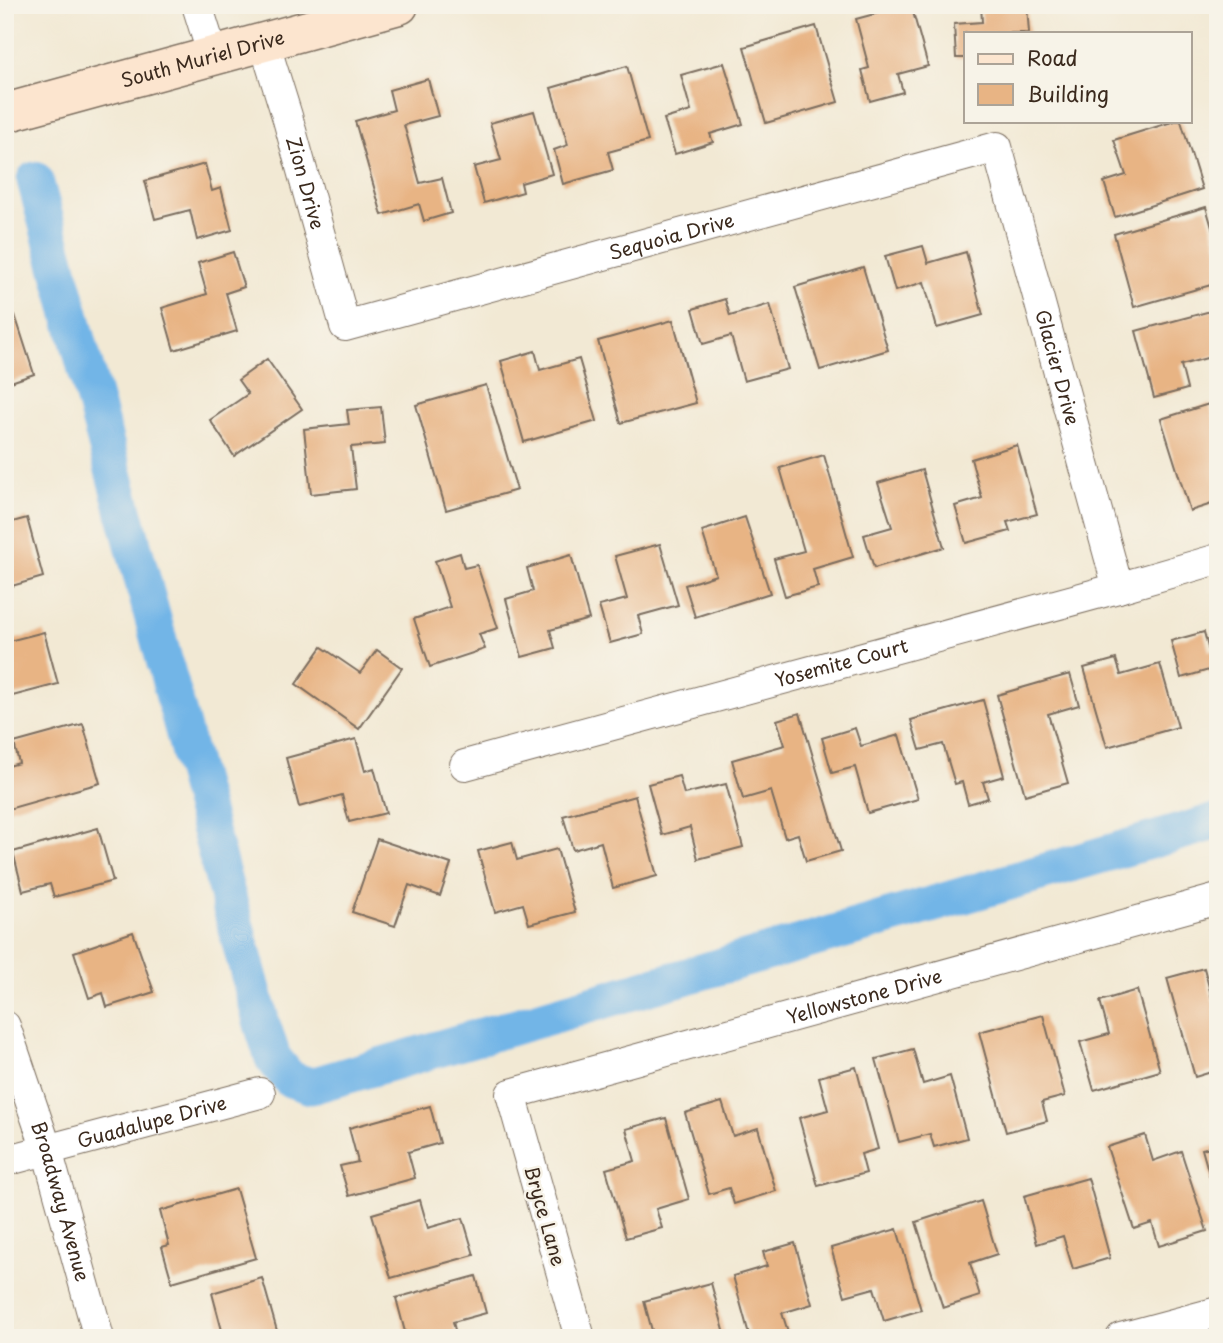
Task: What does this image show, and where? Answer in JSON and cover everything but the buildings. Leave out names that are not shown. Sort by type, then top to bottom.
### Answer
[{"type":"street","points":[[197,5],[213,56]]},
{"type":"street","name":"South Muriel Drive","points":[[5,113],[398,5]]},
{"type":"street","name":"Zion Drive","points":[[264,42],[345,326]]},
{"type":"street","name":"Sequoia Drive","points":[[345,326],[997,146]]},
{"type":"street","name":"Glacier Drive","points":[[997,146],[1118,588]]},
{"type":"street","name":"Yosemite Court","points":[[465,765],[1218,559]]},
{"type":"street","name":"Yellowstone Drive","points":[[511,1094],[1218,899]]},
{"type":"street","name":"Broadway Avenue","points":[[5,1026],[47,1150],[99,1338]]},
{"type":"street","name":"Guadalupe Drive","points":[[5,1161],[260,1093]]},
{"type":"street","name":"Bryce Lane","points":[[511,1094],[580,1338]]},
{"type":"street","points":[[1121,1338],[1218,1312]]},
{"type":"waterway","points":[[35,180],[262,1024],[273,1058],[290,1079],[311,1086],[1218,821]]}]
